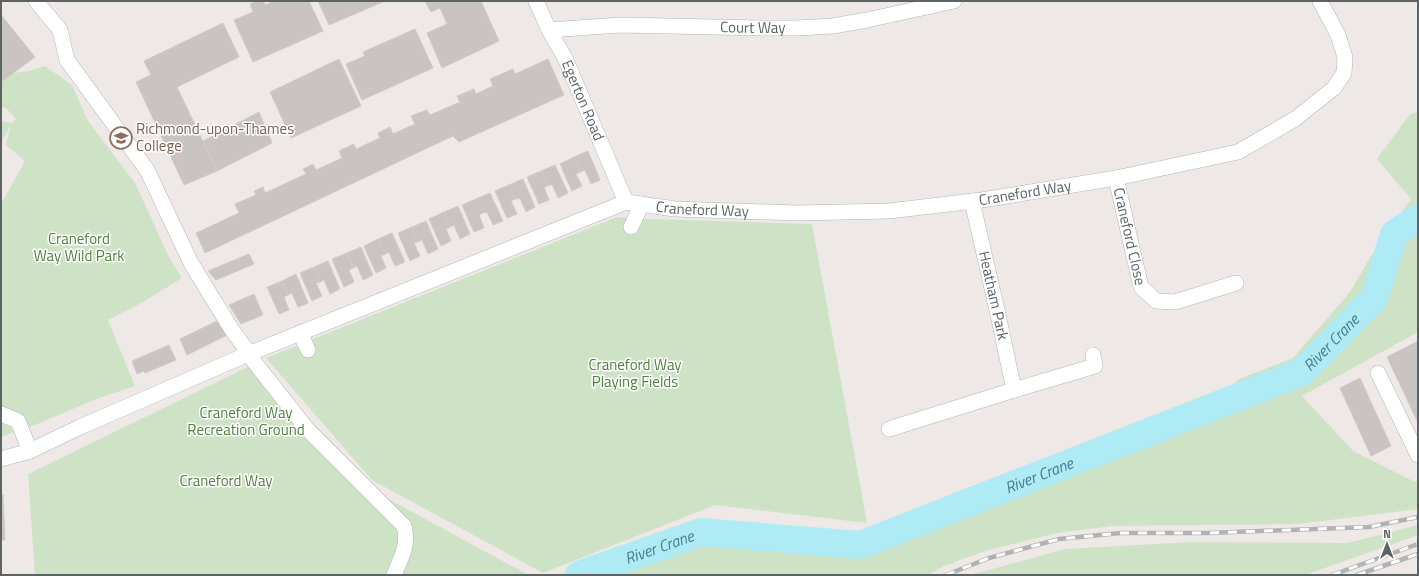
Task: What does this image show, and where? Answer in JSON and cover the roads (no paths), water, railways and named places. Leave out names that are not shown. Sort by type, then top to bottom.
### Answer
[{"type":"street","points":[[36,1],[60,30],[67,60],[147,170],[191,263],[232,330],[307,430],[404,526],[407,536],[405,549],[394,575]]},
{"type":"street","name":"Egerton Road","points":[[536,1],[549,30],[565,58],[626,202]]},
{"type":"street","name":"Court Way","points":[[549,30],[620,25],[753,28],[833,26],[954,1]]},
{"type":"street","name":"Craneford Way","points":[[1,459],[30,451],[80,427],[249,354],[626,202],[675,209],[798,212],[889,211],[972,201],[1116,178],[1238,152],[1295,119],[1334,88],[1344,73],[1345,57],[1338,35],[1320,1]]},
{"type":"street","name":"Craneford Close","points":[[1116,178],[1141,287],[1156,301],[1175,302],[1236,283]]},
{"type":"street","name":"Heatham Park","points":[[972,201],[1014,390]]},
{"type":"street","points":[[631,227],[642,204]]},
{"type":"street","points":[[300,333],[308,350]]},
{"type":"street","points":[[889,429],[1095,366],[1093,355]]},
{"type":"street","points":[[1378,373],[1418,455]]},
{"type":"street","points":[[1,414],[18,421],[30,451]]},
{"type":"waterway","name":"River Crane","points":[[579,575],[701,532],[860,545],[1302,372],[1374,298],[1394,234],[1418,218]]},
{"type":"railway","points":[[946,575],[989,558],[1059,539],[1120,533],[1208,533],[1369,527],[1418,517]]},
{"type":"railway","points":[[1332,575],[1418,544]]},
{"type":"railway","points":[[1357,575],[1418,554]]},
{"type":"place","name":"Richmond-upon-Thames College","points":[[121,138]]},
{"type":"park label","name":"Craneford Way Wild Park","points":[[79,248]]},
{"type":"park label","name":"Craneford Way Playing Fields","points":[[635,374]]},
{"type":"park label","name":"Craneford Way Recreation Ground","points":[[246,422]]}]
